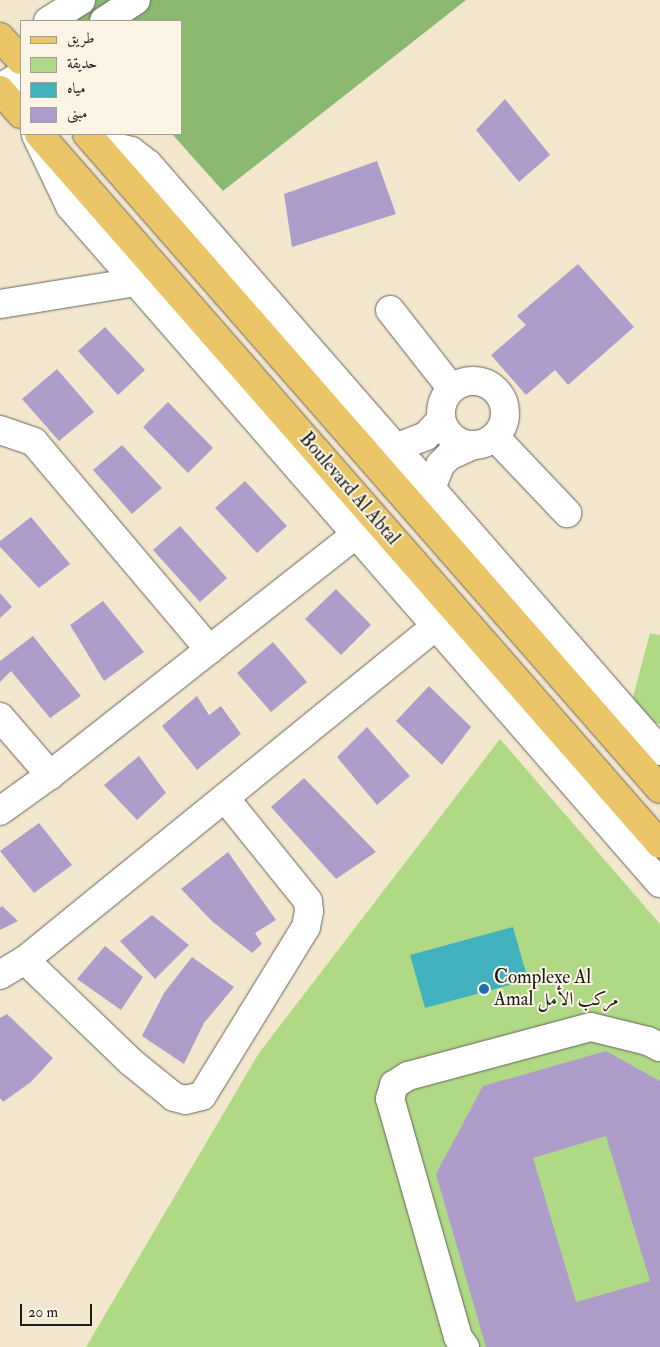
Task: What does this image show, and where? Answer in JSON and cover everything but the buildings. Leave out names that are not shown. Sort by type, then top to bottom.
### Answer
[{"type":"main road","points":[[0,89],[20,113]]},
{"type":"main road","name":"Boulevard Al Abtal","points":[[38,135],[660,844]]},
{"type":"main road","name":"Boulevard Al Abtal","points":[[91,138],[660,789]]},
{"type":"street","points":[[50,20],[81,0]]},
{"type":"street","points":[[106,20],[136,0]]},
{"type":"street","points":[[0,89],[20,76]]},
{"type":"street","points":[[37,135],[70,206],[660,883]]},
{"type":"street","points":[[91,138],[132,151],[148,164],[660,751]]},
{"type":"street","points":[[0,304],[136,282]]},
{"type":"street","points":[[390,310],[452,389]]},
{"type":"street","points":[[431,489],[434,476],[449,456],[484,441],[505,418],[501,396],[493,388],[472,380],[452,389],[442,403],[441,420],[453,438],[484,441],[567,513]]},
{"type":"street","points":[[394,448],[426,436],[441,420]]},
{"type":"street","points":[[0,430],[34,442],[210,650]]},
{"type":"street","points":[[0,811],[50,775],[356,534]]},
{"type":"street","points":[[0,975],[24,960],[436,626]]},
{"type":"street","points":[[0,717],[50,775]]},
{"type":"street","points":[[24,960],[131,1062],[174,1097],[185,1100],[202,1096],[306,927],[309,911],[308,901],[226,798]]},
{"type":"street","points":[[465,1347],[458,1337],[390,1099],[394,1085],[408,1076],[591,1027],[648,1041],[660,1047]]},
{"type":"green space","points":[[55,0],[466,0],[223,191],[173,135],[182,135],[182,20],[73,20]]},
{"type":"green space","points":[[650,633],[660,635],[660,724],[628,716]]},
{"type":"green space","name":"Complexe Al Amal مركب الأمل","points":[[500,739],[660,924],[660,1347],[86,1347],[259,1053]]},
{"type":"water","points":[[513,927],[528,980],[425,1008],[410,955]]},
{"type":"place","name":"Complexe Al Amal مركب الأمل","points":[[484,989]]}]
